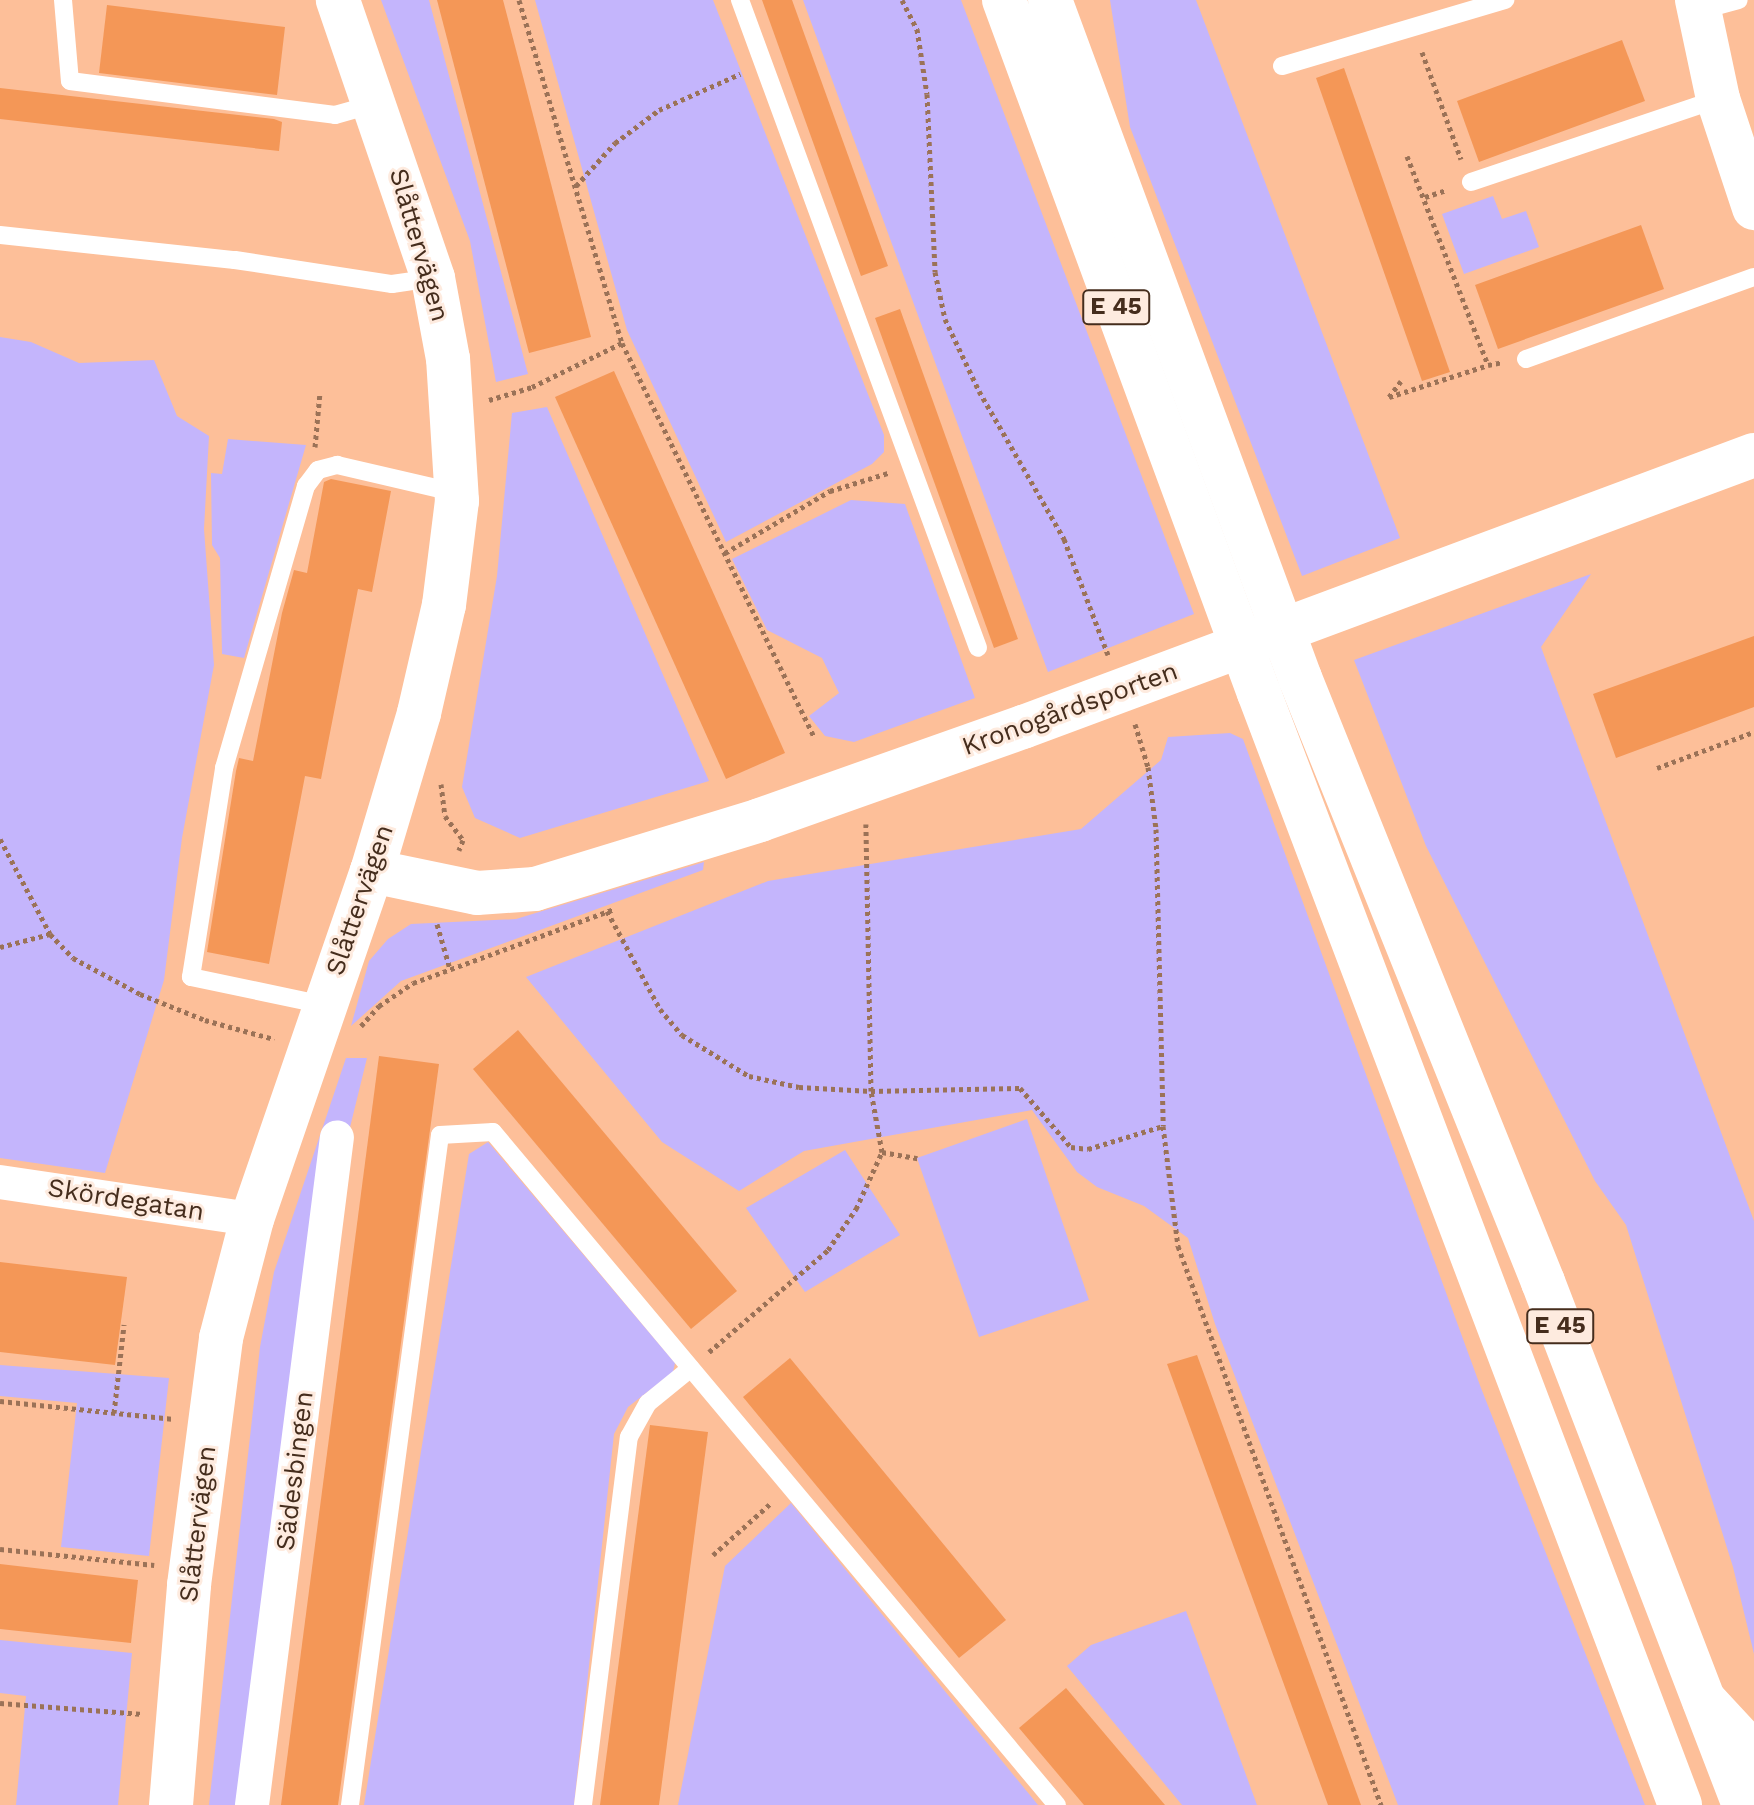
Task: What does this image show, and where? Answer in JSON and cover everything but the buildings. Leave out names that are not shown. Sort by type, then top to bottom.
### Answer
[{"type":"main road","name":"Slåttervägen","points":[[171,1805],[189,1585],[221,1338],[252,1219],[372,871],[419,713],[444,605],[457,493],[453,408],[433,278],[338,0]]},
{"type":"main road","name":"E 45","points":[[1004,0],[1229,613],[1680,1805]]},
{"type":"main road","name":"E 45","points":[[1050,0],[1300,678],[1543,1282],[1744,1805]]},
{"type":"main road","points":[[1712,4],[1718,99],[1746,158],[1754,208]]},
{"type":"main road","name":"Kronogårdsporten","points":[[372,871],[477,893],[535,889],[760,820],[964,748],[1754,455]]},
{"type":"main road","points":[[1704,1700],[1754,1754]]},
{"type":"street","name":"Sädesbingen","points":[[252,1805],[337,1137]]},
{"type":"street","name":"Skördegatan","points":[[0,1182],[252,1219]]},
{"type":"lane","points":[[63,0],[70,81],[335,115],[375,104]]},
{"type":"lane","points":[[740,0],[978,648]]},
{"type":"lane","points":[[1282,66],[1412,24],[1505,0]]},
{"type":"lane","points":[[1471,182],[1718,99]]},
{"type":"lane","points":[[0,235],[235,260],[392,284],[433,278]]},
{"type":"lane","points":[[1526,359],[1754,277]]},
{"type":"lane","points":[[324,1005],[191,977],[224,768],[306,486],[318,470],[337,465],[457,493]]},
{"type":"lane","points":[[350,1805],[440,1135],[493,1132],[1057,1805]]},
{"type":"lane","points":[[583,1805],[629,1437],[648,1403],[691,1368]]},
{"type":"path","points":[[519,0],[622,343],[814,736]]},
{"type":"path","points":[[902,0],[917,29],[927,94],[935,272],[945,319],[979,391],[1064,539],[1103,640]]},
{"type":"path","points":[[1412,24],[1471,182],[1425,197]]},
{"type":"path","points":[[575,186],[615,143],[659,110],[763,63]]},
{"type":"path","points":[[1407,156],[1488,365]]},
{"type":"path","points":[[453,408],[519,392],[622,343]]},
{"type":"path","points":[[1401,381],[1389,397],[1488,365],[1526,359]]},
{"type":"path","points":[[318,470],[320,392]]},
{"type":"path","points":[[725,553],[830,491],[911,466]]},
{"type":"path","points":[[1657,768],[1754,732]]},
{"type":"path","points":[[1148,767],[1158,861],[1163,1126],[1178,1246],[1381,1805]]},
{"type":"path","points":[[691,1368],[828,1250],[856,1209],[882,1152],[871,1091],[866,815]]},
{"type":"path","points":[[607,911],[660,1009],[682,1035],[721,1062],[749,1076],[799,1087],[871,1091],[1020,1088],[1071,1147],[1088,1149],[1163,1126]]},
{"type":"path","points":[[0,947],[50,934]]},
{"type":"path","points":[[882,1152],[917,1158]]},
{"type":"path","points":[[114,1413],[124,1325]]},
{"type":"path","points":[[0,1401],[183,1420]]},
{"type":"path","points":[[713,1555],[790,1485]]},
{"type":"path","points":[[0,1549],[167,1566]]},
{"type":"path","points":[[0,1703],[152,1714]]},
{"type":"shaded area","points":[[381,0],[429,0],[528,374],[496,382],[470,241]]},
{"type":"shaded area","points":[[535,0],[713,0],[884,435],[884,452],[872,464],[726,542],[627,330]]},
{"type":"shaded area","points":[[803,0],[961,0],[1194,614],[1048,672]]},
{"type":"shaded area","points":[[1110,0],[1196,0],[1400,538],[1302,576],[1130,127]]},
{"type":"shaded area","points":[[1493,196],[1502,219],[1526,211],[1539,247],[1464,274],[1442,214]]},
{"type":"shaded area","points":[[0,337],[31,342],[79,363],[154,360],[177,416],[209,436],[204,529],[214,665],[182,838],[164,980],[105,1173],[0,1158]]},
{"type":"shaded area","points":[[547,407],[709,781],[520,838],[475,818],[462,787],[497,576],[512,413]]},
{"type":"shaded area","points":[[228,439],[306,445],[244,658],[222,654],[220,558],[212,545],[211,473],[222,474]]},
{"type":"shaded area","points":[[851,500],[905,504],[975,698],[854,742],[825,736],[809,716],[839,693],[822,658],[767,630],[732,559]]},
{"type":"shaded area","points":[[1591,574],[1541,647],[1754,1221],[1754,1654],[1733,1567],[1626,1225],[1595,1181],[1426,846],[1354,660]]},
{"type":"shaded area","points":[[1230,733],[1243,739],[1481,1388],[1645,1805],[1398,1805],[1215,1324],[1188,1238],[1144,1206],[1097,1187],[1077,1172],[1032,1110],[804,1151],[739,1191],[662,1142],[526,977],[768,881],[1081,829],[1161,760],[1168,737]]},
{"type":"shaded area","points":[[704,862],[703,870],[401,981],[351,1026],[369,961],[388,939],[411,924],[516,919]]},
{"type":"shaded area","points":[[346,1058],[367,1058],[305,1311],[240,1805],[209,1805],[260,1347],[274,1272]]},
{"type":"shaded area","points":[[1027,1119],[1089,1300],[979,1337],[917,1158]]},
{"type":"shaded area","points":[[488,1142],[675,1363],[673,1372],[628,1407],[614,1434],[574,1805],[364,1805],[469,1154]]},
{"type":"shaded area","points":[[845,1150],[900,1235],[805,1292],[746,1208]]},
{"type":"shaded area","points":[[0,1365],[169,1378],[149,1556],[61,1547],[77,1403],[0,1396]]},
{"type":"shaded area","points":[[791,1503],[1038,1805],[678,1805],[725,1566]]},
{"type":"shaded area","points":[[1186,1611],[1257,1805],[1182,1805],[1067,1666],[1091,1645]]},
{"type":"shaded area","points":[[0,1640],[132,1653],[118,1805],[16,1805],[26,1696],[0,1693]]}]
